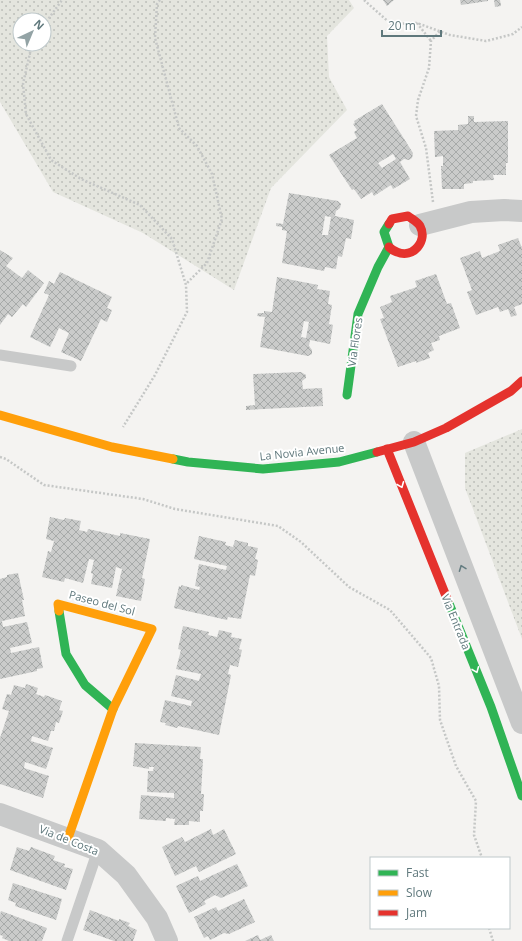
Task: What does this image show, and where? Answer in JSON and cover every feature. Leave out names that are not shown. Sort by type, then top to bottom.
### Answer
[{"type":"street","points":[[428,224],[419,247],[409,253],[398,253],[388,247],[384,232],[392,219],[408,216],[428,224],[471,212],[504,210],[522,211]]},
{"type":"street","name":"Via Flores","points":[[347,395],[358,314],[388,247]]},
{"type":"street","name":"La Novia Avenue","points":[[0,415],[112,447],[188,462],[263,469],[339,462],[414,442],[452,424],[511,391],[522,381]]},
{"type":"street","points":[[414,442],[522,723]]},
{"type":"street","name":"Via Entrada","points":[[386,449],[491,707],[521,790]]},
{"type":"street","name":"Paseo del Sol","points":[[68,838],[113,709],[152,629],[58,604],[66,654],[85,685],[113,709]]},
{"type":"street","name":"Via de Costa","points":[[0,814],[98,850],[126,875],[157,918],[167,941]]},
{"type":"lane","points":[[0,355],[71,366]]},
{"type":"lane","points":[[67,941],[98,850]]},
{"type":"path","points":[[52,14],[62,0]]},
{"type":"path","points":[[160,0],[158,4],[155,38],[179,128],[197,146],[212,174],[222,219],[207,263],[186,284]]},
{"type":"path","points":[[364,0],[391,24],[417,22],[450,35],[486,41],[514,34],[522,27]]},
{"type":"path","points":[[417,22],[431,41],[429,68],[418,100],[416,116],[426,148],[428,224]]},
{"type":"path","points":[[431,41],[440,32]]},
{"type":"path","points":[[30,52],[23,84],[26,114],[51,160],[80,179],[140,205],[172,239],[186,284],[186,312],[155,375],[112,447]]},
{"type":"path","points":[[0,457],[6,459],[44,485],[143,499],[175,509],[278,526],[301,542],[349,587],[390,610],[431,658],[439,686],[440,720],[456,766],[476,801],[474,835],[482,857]]},
{"type":"path","points":[[489,929],[493,941]]},
{"type":"shaded area","points":[[0,0],[349,0],[354,8],[327,36],[329,77],[347,110],[271,188],[234,290],[143,233],[53,192],[0,102]]},
{"type":"shaded area","points":[[522,429],[522,639],[465,488],[465,453]]},
{"type":"building","points":[[383,0],[394,0],[387,6]]},
{"type":"building","points":[[460,0],[488,0],[488,1],[461,5]]},
{"type":"building","points":[[494,0],[500,0],[501,6],[495,7]]},
{"type":"building","points":[[382,104],[413,153],[412,158],[409,160],[404,159],[400,162],[410,179],[393,189],[391,185],[374,196],[372,192],[361,199],[354,189],[352,190],[329,155],[357,138],[354,132],[357,130],[353,124],[355,123],[354,121]],"holes":[[[393,154],[396,159],[382,168],[378,163]]]},
{"type":"building","points":[[468,116],[474,116],[474,122],[508,121],[508,163],[506,163],[506,175],[493,175],[494,180],[473,181],[473,183],[464,184],[464,189],[442,189],[441,166],[443,166],[443,156],[435,157],[434,131],[458,130],[458,125],[468,124]]},
{"type":"building","points":[[289,193],[338,201],[341,204],[340,208],[336,211],[335,216],[354,220],[351,239],[346,238],[342,257],[338,256],[336,269],[325,267],[324,271],[282,263],[287,231],[282,230],[282,227],[276,226],[276,223],[283,224]],"holes":[[[325,216],[331,217],[328,235],[322,235]]]},
{"type":"building","points":[[518,238],[522,248],[522,304],[514,307],[517,315],[511,317],[508,309],[500,312],[498,307],[476,315],[467,292],[472,290],[460,258],[480,251],[482,258],[500,251],[498,245]]},
{"type":"building","points":[[0,250],[13,258],[6,266],[22,278],[28,270],[44,283],[26,307],[23,304],[12,317],[8,314],[0,325]]},
{"type":"building","points":[[60,272],[112,297],[107,308],[112,310],[107,322],[101,319],[81,361],[61,352],[69,333],[59,328],[50,347],[30,337],[49,295],[44,293],[49,281],[54,284]]},
{"type":"building","points":[[436,274],[447,304],[451,303],[460,328],[439,336],[440,340],[431,343],[434,350],[428,353],[430,358],[398,367],[380,319],[384,318],[380,307],[392,302],[390,296],[417,287],[415,281]]},
{"type":"building","points":[[277,277],[318,285],[317,289],[330,291],[328,304],[332,305],[329,324],[333,325],[330,344],[310,340],[309,346],[312,350],[312,354],[308,356],[260,347],[265,317],[257,316],[258,313],[264,313],[264,311],[272,312]],"holes":[[[304,321],[309,322],[306,338],[301,337]]]},
{"type":"building","points":[[301,372],[306,375],[306,378],[302,381],[303,389],[322,388],[323,406],[246,410],[246,406],[255,405],[253,374]]},
{"type":"building","points":[[50,517],[81,521],[79,530],[87,532],[88,529],[120,536],[120,533],[150,539],[142,578],[145,579],[141,601],[116,596],[122,569],[116,567],[112,588],[91,584],[93,574],[91,573],[94,560],[89,559],[83,583],[65,578],[64,582],[42,577],[48,551],[51,552],[54,541],[46,539]]},
{"type":"building","points":[[199,536],[226,542],[225,545],[233,547],[235,540],[248,543],[248,546],[258,548],[255,559],[258,560],[255,576],[250,575],[241,619],[228,617],[227,620],[174,608],[179,586],[181,587],[181,585],[199,590],[200,587],[195,586],[199,564],[226,570],[227,566],[194,559]]},
{"type":"building","points":[[18,573],[24,600],[22,600],[25,616],[2,621],[3,627],[27,622],[32,643],[10,648],[11,653],[39,647],[43,668],[37,669],[37,671],[0,679],[0,579],[7,577],[7,575]]},
{"type":"building","points":[[183,626],[209,632],[208,635],[217,637],[219,630],[232,633],[231,637],[242,639],[239,649],[242,650],[238,667],[230,665],[228,674],[231,675],[219,735],[178,726],[177,728],[160,722],[165,700],[191,706],[192,701],[171,696],[176,675],[199,681],[201,674],[176,669],[181,650],[178,649]]},
{"type":"building","points":[[26,684],[38,688],[36,694],[44,697],[45,695],[62,701],[59,710],[63,711],[59,723],[56,722],[54,731],[51,731],[48,741],[32,736],[31,741],[53,748],[46,769],[25,762],[24,768],[49,776],[43,798],[0,784],[0,738],[9,711],[2,709],[7,694],[11,695],[14,685],[25,688]]},
{"type":"building","points":[[135,743],[201,747],[200,759],[203,759],[201,794],[204,794],[203,811],[200,811],[200,822],[189,821],[189,825],[174,825],[175,819],[166,818],[166,821],[139,819],[141,795],[174,798],[174,793],[147,792],[148,771],[153,771],[154,767],[149,767],[149,769],[133,766]]},
{"type":"building","points":[[211,829],[213,835],[224,829],[236,854],[199,872],[196,866],[175,876],[162,847],[182,837],[185,842]]},
{"type":"building","points":[[17,847],[29,851],[31,847],[55,856],[53,860],[65,864],[64,867],[73,869],[66,890],[10,870]]},
{"type":"building","points":[[237,864],[248,886],[221,898],[215,895],[204,901],[206,904],[189,913],[176,886],[198,876],[200,881]]},
{"type":"building","points":[[13,883],[62,899],[56,920],[15,906],[16,903],[8,900]]},
{"type":"building","points":[[244,899],[255,922],[229,934],[224,933],[210,940],[208,936],[204,938],[194,917],[216,907],[218,911]]},
{"type":"building","points":[[90,910],[119,921],[119,919],[130,923],[128,926],[137,930],[133,941],[114,941],[83,930]]},
{"type":"building","points":[[1,911],[47,928],[42,941],[9,941],[2,938],[3,936],[0,935]]},
{"type":"building","points":[[258,935],[260,940],[271,935],[274,941],[245,941]]},
{"type":"traffic: fast","points":[[347,395],[358,314],[378,267],[389,247],[384,232],[389,224]]},
{"type":"traffic: fast","points":[[173,459],[188,462],[263,469],[339,462],[377,452]]},
{"type":"traffic: fast","points":[[448,601],[491,707],[522,796]]},
{"type":"traffic: fast","points":[[59,611],[66,654],[85,685],[113,709]]},
{"type":"traffic: slow","points":[[0,415],[112,447],[173,459]]},
{"type":"traffic: slow","points":[[59,611],[58,604],[152,629],[113,709],[68,838]]},
{"type":"traffic: jam","points":[[389,224],[392,219],[408,216],[420,226],[422,237],[418,247],[408,253],[403,254],[389,247]]},
{"type":"traffic: jam","points":[[377,452],[414,442],[446,428],[511,391],[522,381]]},
{"type":"traffic: jam","points":[[387,449],[448,601]]}]
